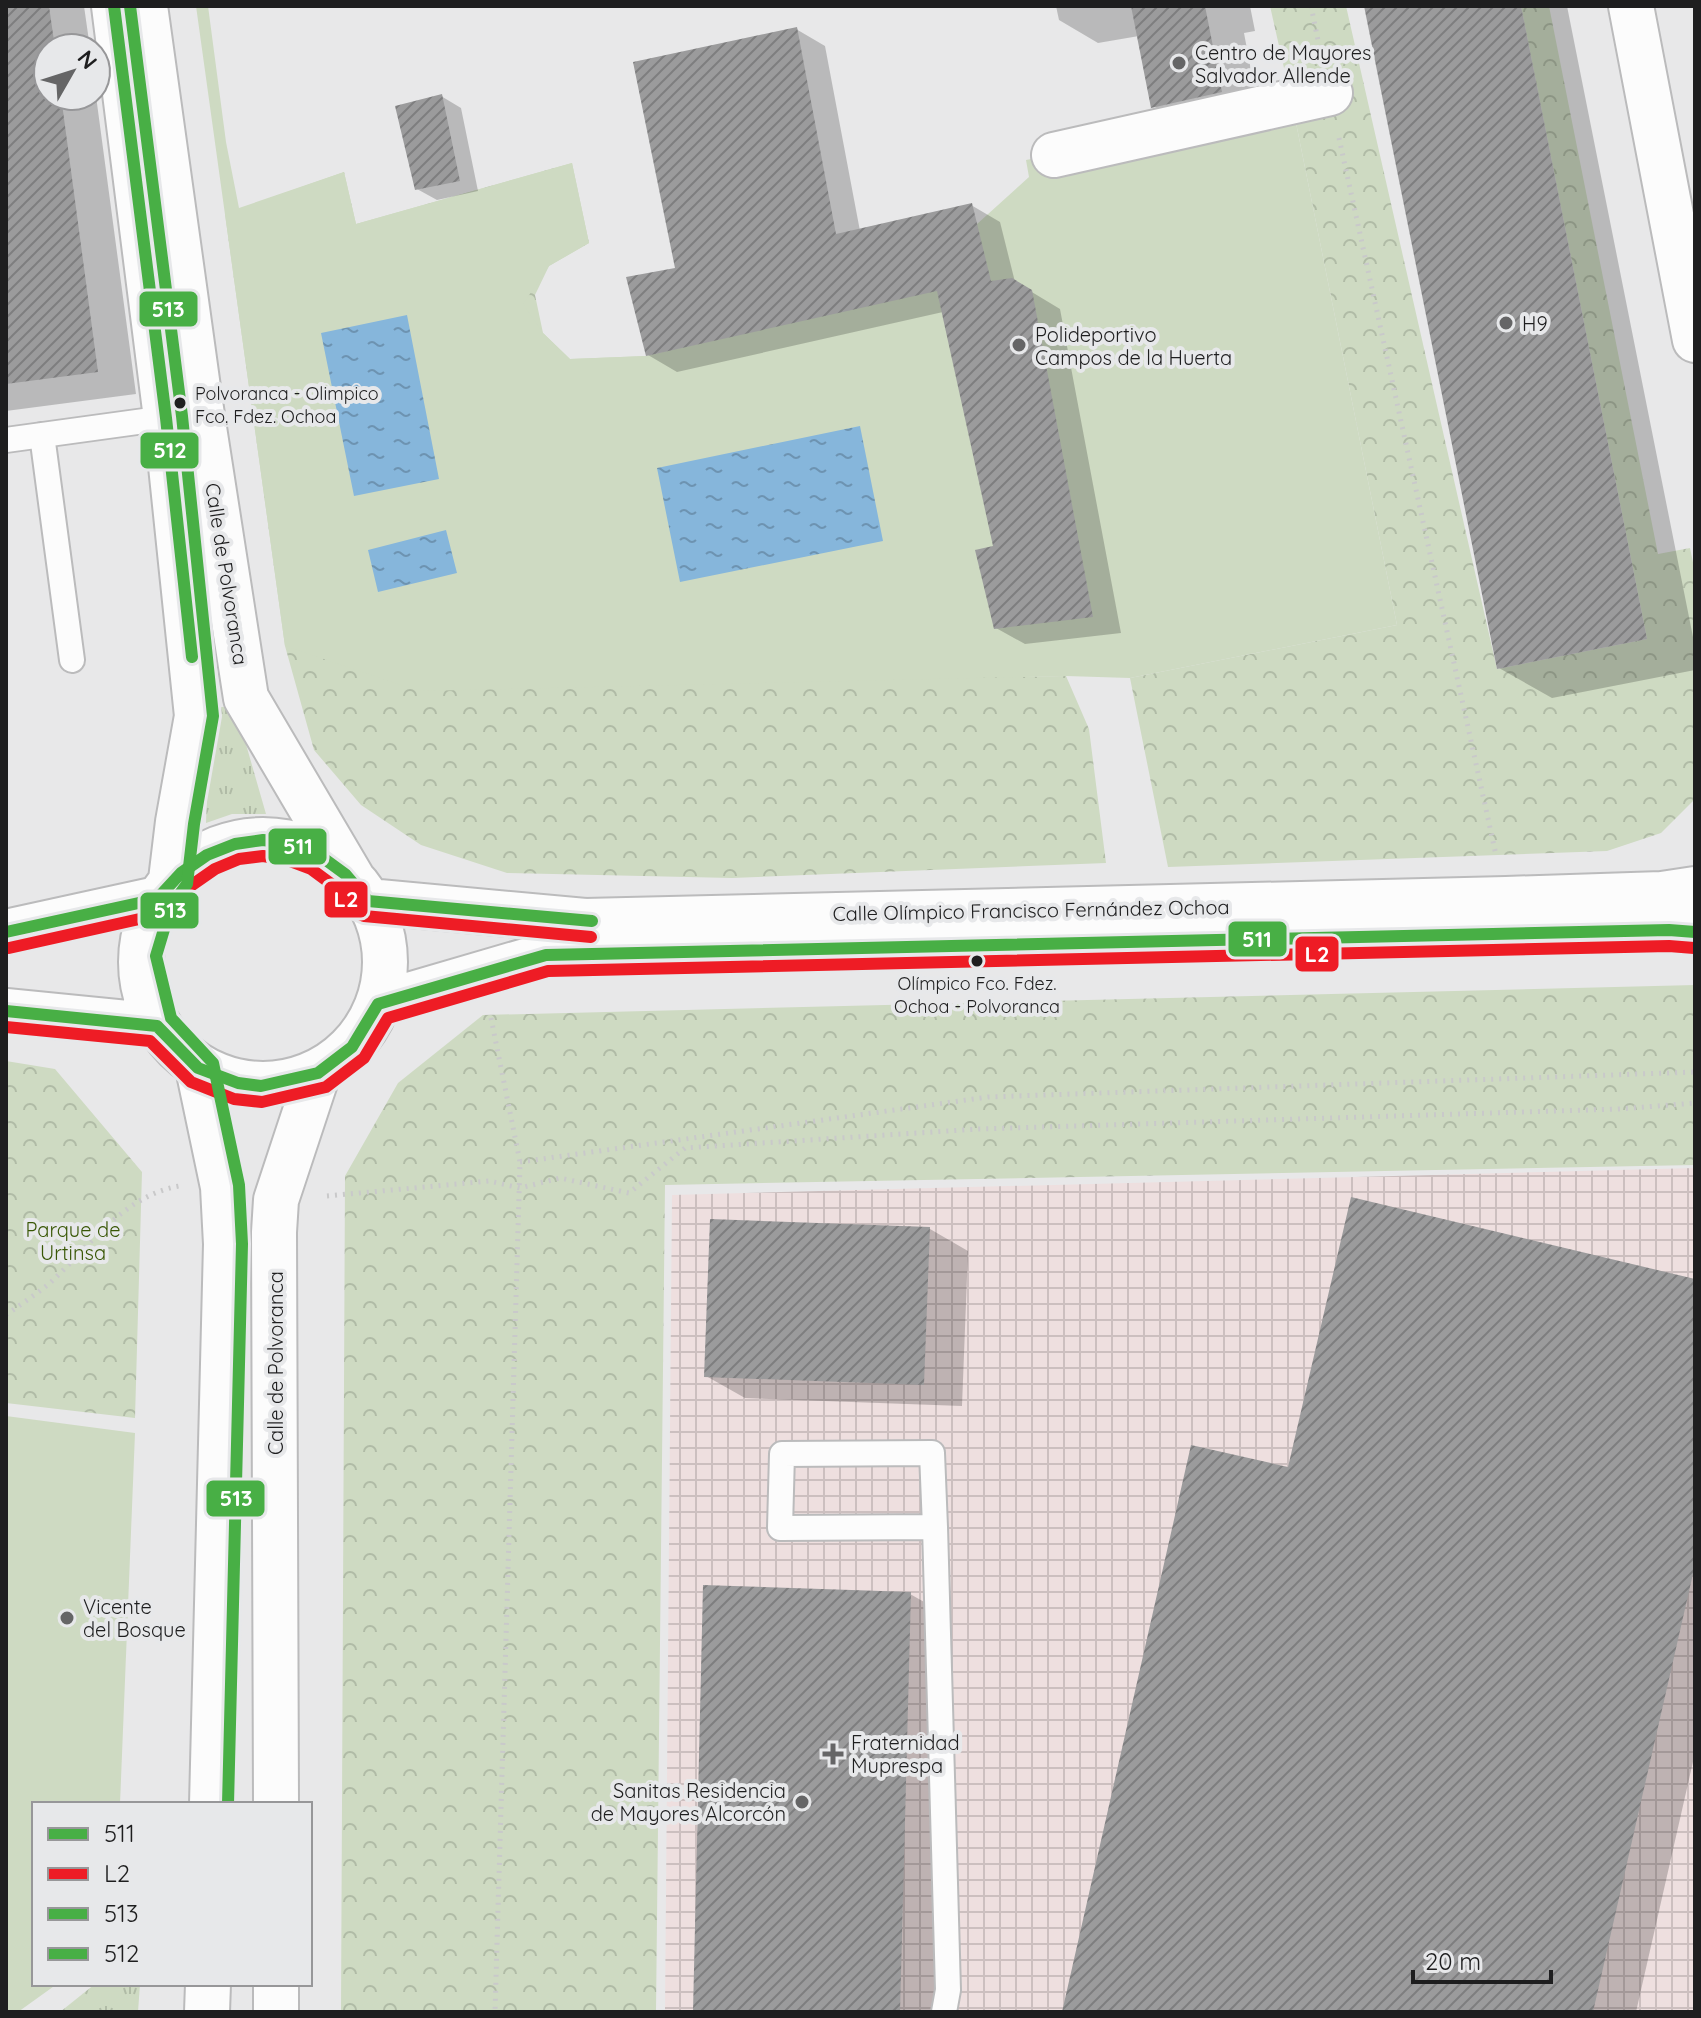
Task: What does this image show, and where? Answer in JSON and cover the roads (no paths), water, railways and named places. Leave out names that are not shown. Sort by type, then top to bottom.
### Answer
[{"type":"street","name":"Calle de Polvoranca","points":[[114,6],[166,418],[197,716],[164,889]]},
{"type":"street","name":"Calle de Polvoranca","points":[[145,6],[200,402],[246,698],[360,890]]},
{"type":"street","points":[[1631,6],[1695,340]]},
{"type":"street","points":[[1054,155],[1330,93]]},
{"type":"street","points":[[280,841],[318,853],[360,890],[383,940],[385,963],[378,1004],[352,1047],[318,1073],[261,1086],[238,1083],[198,1068],[157,1026],[139,955],[164,889],[201,855],[237,842],[280,841]]},
{"type":"street","points":[[6,932],[164,889]]},
{"type":"street","name":"Calle Olímpico Francisco Fernández Ochoa","points":[[360,890],[585,921],[1506,899],[1662,894],[1695,889]]},
{"type":"street","name":"Calle Olímpico Francisco Fernández Ochoa","points":[[378,1004],[546,955],[1669,930],[1695,932]]},
{"type":"street","points":[[6,1011],[157,1026]]},
{"type":"street","points":[[198,1068],[223,1187],[226,1244],[212,1802]]},
{"type":"street","name":"Calle de Polvoranca","points":[[276,1802],[276,1200],[318,1073]]},
{"type":"street","points":[[207,2012],[208,1986]]},
{"type":"street","points":[[276,1986],[276,2012]]},
{"type":"lane","points":[[6,440],[166,418]]},
{"type":"lane","points":[[42,435],[72,660]]},
{"type":"lane","points":[[935,1527],[780,1528],[782,1454],[932,1453],[935,1527],[948,1990],[944,2012]]},
{"type":"water","points":[[407,315],[439,479],[354,496],[321,333]]},
{"type":"water","points":[[860,426],[883,541],[680,582],[657,468]]},
{"type":"water","points":[[446,530],[457,573],[378,592],[368,550]]},
{"type":"place","name":"Centro de Mayores Salvador Allende","points":[[1179,63]]},
{"type":"place","name":"H9","points":[[1506,323]]},
{"type":"place","name":"Polideportivo Campos de la Huerta","points":[[1019,345]]},
{"type":"place","name":"Polvoranca - Olimpico Fco. Fdez. Ochoa","points":[[180,403]]},
{"type":"place","name":"Olímpico Fco. Fdez. Ochoa - Polvoranca","points":[[977,961]]},
{"type":"place","name":"Vicente del Bosque","points":[[67,1618]]},
{"type":"place","name":"Fraternidad Muprespa","points":[[833,1754]]},
{"type":"place","name":"Sanitas Residencia de Mayores Alcorcón","points":[[802,1802]]},
{"type":"park label","name":"Parque de Urtinsa","points":[[73,1240]]}]
